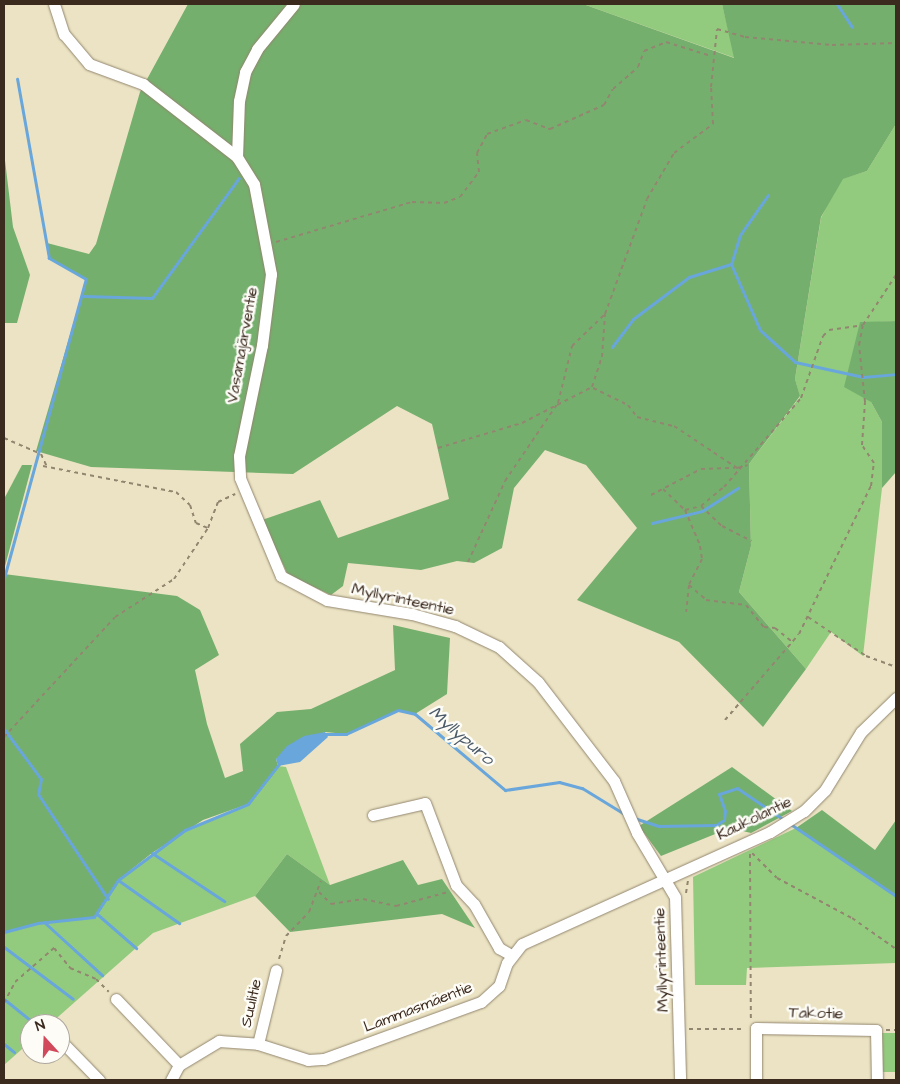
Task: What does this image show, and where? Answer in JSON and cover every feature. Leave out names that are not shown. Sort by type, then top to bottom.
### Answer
[{"type":"street","name":"Vasamajärventie","points":[[54,4],[64,34],[89,64],[143,84],[237,157],[254,184],[268,244],[268,307],[239,456],[243,492]]},
{"type":"street","points":[[237,157],[239,101],[246,72],[256,49],[294,4]]},
{"type":"street","name":"Myllyrinteentie","points":[[243,492],[274,563],[290,584],[327,600],[455,626],[516,660],[600,759],[624,805],[630,821],[675,897],[680,1080]]},
{"type":"street","name":"Kaukolantie","points":[[665,878],[770,832],[814,802],[860,732],[896,698]]},
{"type":"street","points":[[372,815],[425,803],[460,889],[474,904],[499,948],[511,955]]},
{"type":"street","name":"Lammasmäentie","points":[[179,1065],[219,1040],[258,1044],[308,1060],[384,1038],[481,1002],[498,986],[511,955],[522,944],[578,915],[665,878]]},
{"type":"street","name":"Suulitie","points":[[258,1044],[276,970]]},
{"type":"street","points":[[116,999],[179,1065],[171,1080]]},
{"type":"street","points":[[756,1028],[756,1080]]},
{"type":"street","name":"Takotie","points":[[756,1028],[876,1030],[877,1080]]},
{"type":"street","points":[[70,1050],[99,1080]]},
{"type":"path","points":[[438,448],[522,423],[592,387],[602,356],[605,314],[647,200],[674,153],[714,124],[712,56],[717,29],[814,44],[896,43]]},
{"type":"path","points":[[268,244],[412,202],[444,203],[460,197],[478,172],[477,153],[487,134],[526,120],[550,129],[604,105],[613,89],[638,68],[644,51],[666,42],[712,56]]},
{"type":"path","points":[[724,720],[792,642],[808,616],[871,486],[874,463],[862,445],[865,402],[859,345],[863,325],[896,275]]},
{"type":"path","points":[[468,562],[505,481],[558,403],[572,346],[605,314]]},
{"type":"path","points":[[685,510],[702,506],[801,398],[823,336],[829,330],[863,325]]},
{"type":"path","points":[[592,387],[628,406],[637,417],[674,426],[737,468]]},
{"type":"path","points":[[4,438],[41,454],[47,467]]},
{"type":"path","points":[[651,495],[701,469],[737,468],[748,465]]},
{"type":"path","points":[[43,466],[176,492],[190,505],[196,523],[208,528]]},
{"type":"path","points":[[663,489],[685,510],[702,560],[689,585],[686,612]]},
{"type":"path","points":[[4,737],[115,617],[174,580],[208,528],[218,502],[243,492]]},
{"type":"path","points":[[702,506],[722,526],[751,542]]},
{"type":"path","points":[[689,585],[706,600],[746,605],[764,626],[775,628],[792,642]]},
{"type":"path","points":[[808,616],[866,656],[896,667]]},
{"type":"path","points":[[749,849],[757,846]]},
{"type":"path","points":[[749,849],[777,878],[852,918],[896,949]]},
{"type":"path","points":[[688,1019],[689,1030],[756,1028],[750,1018],[753,867],[749,849]]},
{"type":"path","points":[[675,897],[685,896],[693,873]]},
{"type":"path","points":[[276,970],[286,936],[309,912],[322,881]]},
{"type":"path","points":[[319,892],[331,904],[363,899],[396,906],[460,889]]},
{"type":"path","points":[[5,1002],[15,982],[33,969],[54,948],[70,968],[96,979],[116,999]]},
{"type":"green space","points":[[188,4],[583,4],[734,58],[722,4],[896,4],[896,124],[867,171],[843,179],[821,217],[795,379],[800,396],[749,464],[751,546],[739,592],[806,669],[763,727],[679,642],[577,600],[637,528],[586,465],[545,450],[514,488],[502,548],[474,563],[457,561],[421,570],[348,563],[343,586],[331,595],[288,575],[262,520],[320,500],[338,538],[449,499],[432,424],[397,406],[293,474],[91,467],[36,451],[86,280],[49,258],[47,243],[89,254],[96,244],[140,92]]},
{"type":"green space","points":[[583,4],[722,4],[735,58]]},
{"type":"green space","points":[[896,124],[896,321],[860,323],[871,402],[882,422],[882,488],[863,656],[831,632],[806,669],[739,592],[751,546],[749,464],[800,397],[795,379],[821,218],[832,195],[778,199],[867,171]]},
{"type":"green space","points":[[4,152],[13,227],[30,275],[17,323],[4,323]]},
{"type":"green space","points":[[896,321],[896,472],[882,488],[882,422],[871,402],[844,387],[860,322]]},
{"type":"green space","points":[[22,465],[32,465],[4,570],[4,499]]},
{"type":"green space","points":[[4,574],[177,596],[200,610],[219,655],[195,670],[207,724],[225,778],[243,771],[240,744],[277,712],[311,709],[395,670],[393,625],[450,638],[447,694],[415,714],[398,710],[346,734],[325,732],[276,759],[278,766],[248,804],[203,820],[152,853],[118,880],[94,917],[38,923],[4,932]]},
{"type":"green space","points":[[278,766],[286,767],[330,885],[287,854],[255,896],[153,933],[61,1014],[20,1014],[20,1051],[4,1065],[4,932],[38,923],[94,917],[118,880],[185,830],[248,804]]},
{"type":"green space","points":[[732,767],[792,811],[751,833],[730,828],[661,856],[639,826]]},
{"type":"green space","points":[[822,810],[875,850],[896,820],[896,896],[796,828]]},
{"type":"green space","points":[[796,828],[896,896],[896,963],[747,968],[746,985],[695,985],[693,877]]},
{"type":"green space","points":[[287,854],[330,885],[403,860],[418,885],[442,879],[475,928],[442,914],[290,932],[255,896]]},
{"type":"green space","points":[[882,1033],[896,1033],[896,1072],[882,1072]]},
{"type":"water","points":[[325,732],[328,737],[300,762],[278,766],[276,759],[287,746],[304,736]]},
{"type":"waterway","points":[[837,4],[852,27]]},
{"type":"waterway","points":[[4,578],[86,279],[49,258],[17,79]]},
{"type":"waterway","points":[[84,296],[152,298],[239,178]]},
{"type":"waterway","points":[[768,195],[740,235],[731,264],[760,330],[795,362],[863,377],[896,374]]},
{"type":"waterway","points":[[612,347],[633,319],[689,277],[731,264]]},
{"type":"waterway","points":[[652,523],[702,511],[738,488]]},
{"type":"waterway","name":"Myllypuro","points":[[325,734],[346,734],[398,710],[415,714],[505,790],[559,782],[582,788],[626,815]]},
{"type":"waterway","points":[[4,729],[41,779],[38,794],[108,899]]},
{"type":"waterway","name":"Myllypuro","points":[[4,932],[38,923],[94,917],[118,880],[185,830],[248,804],[279,764]]},
{"type":"waterway","name":"Myllypuro","points":[[634,818],[658,826],[716,825],[724,820],[725,811],[719,794],[737,788],[784,820]]},
{"type":"waterway","name":"Myllypuro","points":[[789,823],[896,896]]},
{"type":"waterway","points":[[152,853],[224,901]]},
{"type":"waterway","points":[[118,880],[179,923]]},
{"type":"waterway","points":[[97,914],[136,948]]},
{"type":"waterway","points":[[44,922],[102,975]]},
{"type":"waterway","points":[[4,947],[73,999]]},
{"type":"waterway","points":[[4,999],[23,1014]]},
{"type":"waterway","points":[[4,1044],[14,1052]]}]
